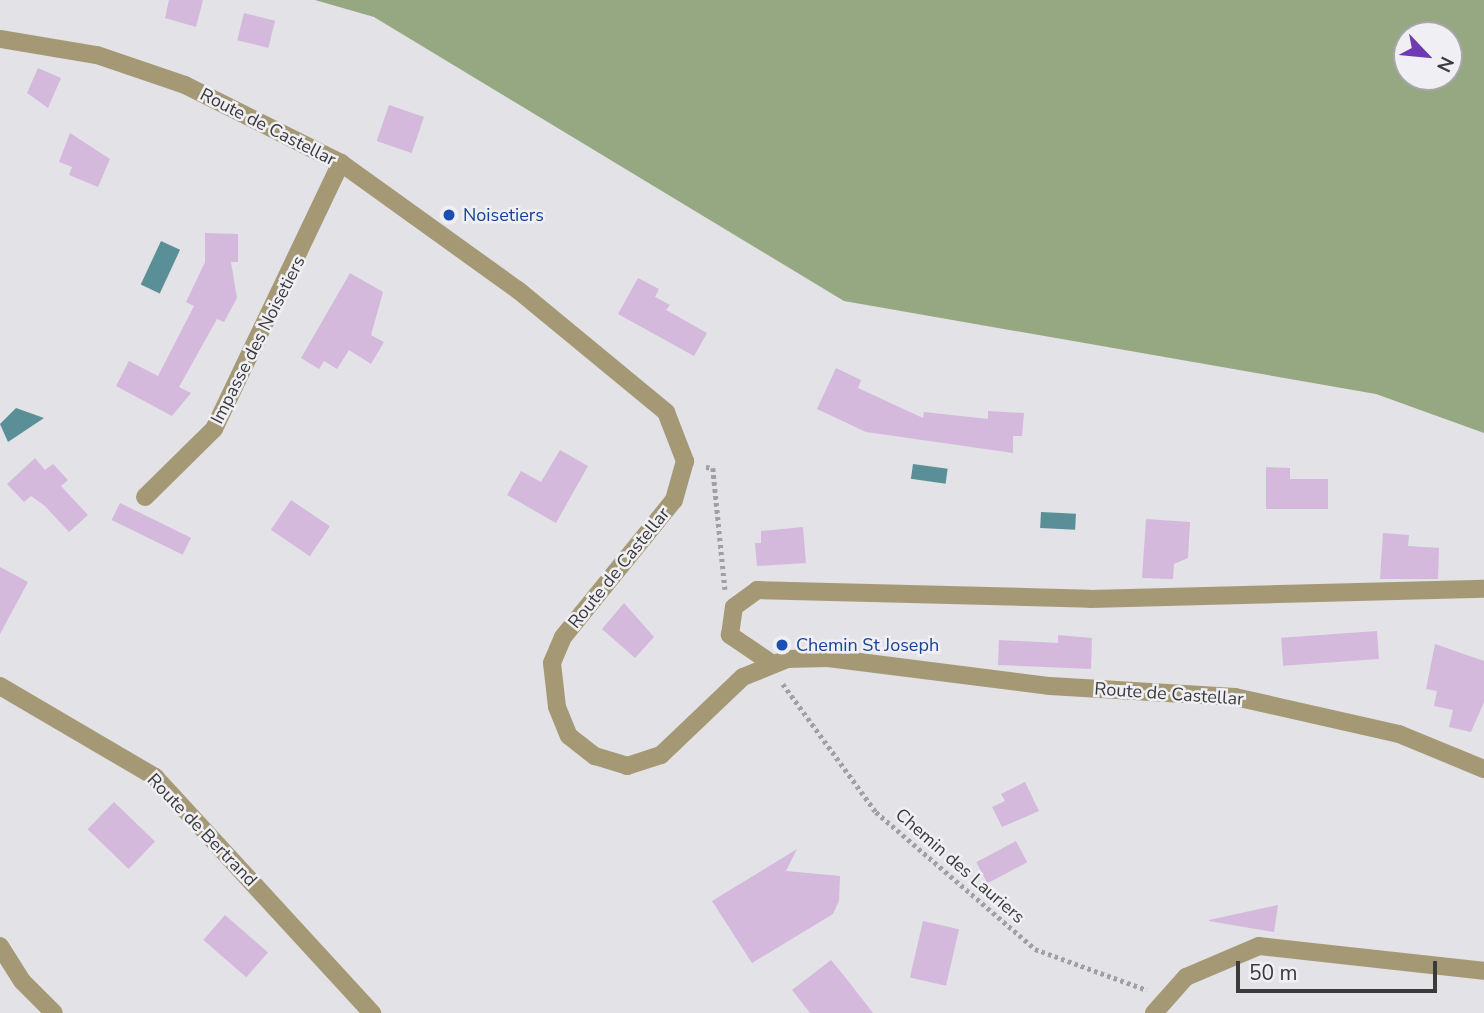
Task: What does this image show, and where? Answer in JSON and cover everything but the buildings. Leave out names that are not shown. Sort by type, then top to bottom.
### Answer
[{"type":"street","name":"Route de Castellar","points":[[0,38],[97,55],[185,85],[341,163],[507,282],[666,412],[685,461],[674,500],[562,637],[552,663],[569,736],[596,755],[626,766],[661,755],[743,677],[771,663],[828,658],[1050,686],[1235,697],[1399,734],[1480,762]]},
{"type":"street","name":"Impasse des Noisetiers","points":[[145,497],[214,429],[341,163]]},
{"type":"street","points":[[771,663],[730,635],[734,607],[757,590],[1090,599],[1484,589]]},
{"type":"street","name":"Route de Bertrand","points":[[0,686],[155,777],[372,1013]]},
{"type":"street","points":[[0,946],[22,981],[54,1013]]},
{"type":"street","points":[[1154,1013],[1186,977],[1259,946],[1484,971]]},
{"type":"path","points":[[685,461],[713,468],[726,596],[734,607]]},
{"type":"path","name":"Chemin des Lauriers","points":[[771,663],[876,812],[1035,949],[1150,991],[1177,969],[1186,977]]},
{"type":"green space","points":[[315,0],[1484,0],[1484,433],[1376,394],[844,301],[374,17]]},
{"type":"water","points":[[161,241],[180,250],[160,293],[141,285]]},
{"type":"water","points":[[16,408],[44,418],[8,442],[0,424]]},
{"type":"water","points":[[913,464],[948,469],[946,484],[911,479]]},
{"type":"water","points":[[1041,512],[1076,514],[1075,530],[1040,528]]},
{"type":"place","name":"Noisetiers","points":[[449,215]]},
{"type":"place","name":"Chemin St Joseph","points":[[782,645]]}]
